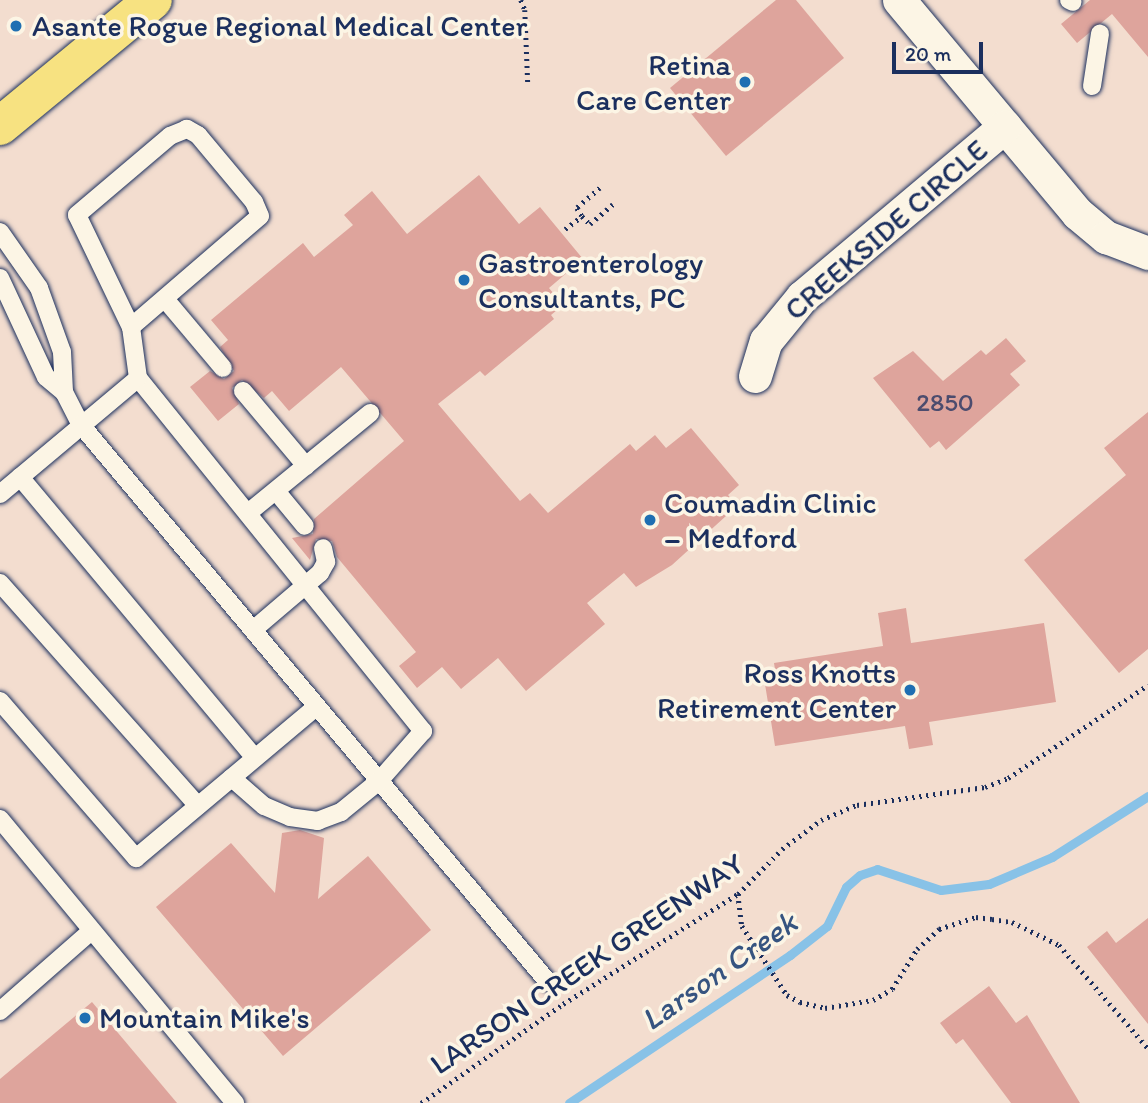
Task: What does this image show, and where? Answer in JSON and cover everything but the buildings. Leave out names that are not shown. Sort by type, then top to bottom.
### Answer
[{"type":"main road","points":[[0,126],[153,0]]},
{"type":"street","points":[[899,0],[1077,213],[1107,237],[1148,253]]},
{"type":"street","name":"CREEKSIDE CIRCLE","points":[[755,376],[766,341],[802,297],[1005,126]]},
{"type":"lane","points":[[1092,86],[1100,34]]},
{"type":"lane","points":[[131,327],[260,216],[254,202],[206,145],[187,129],[170,136],[77,215],[131,327],[138,378],[423,731],[379,781],[341,812],[318,821],[264,807],[232,778]]},
{"type":"lane","points":[[0,232],[39,288],[62,352],[64,392]]},
{"type":"lane","points":[[0,278],[46,377],[64,392],[81,425],[548,982]]},
{"type":"lane","points":[[165,299],[223,368]]},
{"type":"lane","points":[[0,494],[138,378]]},
{"type":"lane","points":[[243,391],[306,466]]},
{"type":"lane","points":[[248,513],[370,413]]},
{"type":"lane","points":[[20,477],[255,758]]},
{"type":"lane","points":[[276,491],[305,526]]},
{"type":"lane","points":[[253,630],[307,585],[326,562],[323,548]]},
{"type":"lane","points":[[0,583],[198,806]]},
{"type":"lane","points":[[0,701],[136,858],[317,706]]},
{"type":"lane","points":[[1,821],[235,1103]]},
{"type":"lane","points":[[0,1011],[92,931]]},
{"type":"path","points":[[521,0],[525,10],[528,85]]},
{"type":"path","points":[[600,188],[577,208],[582,216],[590,224],[613,204]]},
{"type":"path","points":[[565,229],[582,216]]},
{"type":"path","name":"LARSON CREEK GREENWAY","points":[[421,1103],[564,1004],[738,894],[782,849],[821,820],[857,805],[985,787],[1008,778],[1148,685]]},
{"type":"path","points":[[738,894],[742,926],[787,995],[825,1008],[873,1000],[892,989],[918,949],[939,929],[976,917],[1012,922],[1059,945],[1148,1048]]},
{"type":"waterway","name":"Larson Creek","points":[[569,1103],[790,955],[827,926],[846,887],[860,875],[877,869],[941,890],[989,884],[1052,857],[1148,796]]},
{"type":"place","name":"Asante Rogue Regional Medical Center","points":[[16,26]]},
{"type":"place","name":"Retina Care Center","points":[[745,82]]},
{"type":"place","name":"Gastroenterology Consultants, PC","points":[[464,280]]},
{"type":"place","name":"Coumadin Clinic – Medford","points":[[650,520]]},
{"type":"place","name":"Ross Knotts Retirement Center","points":[[910,690]]},
{"type":"place","name":"Mountain Mike's","points":[[85,1018]]}]
